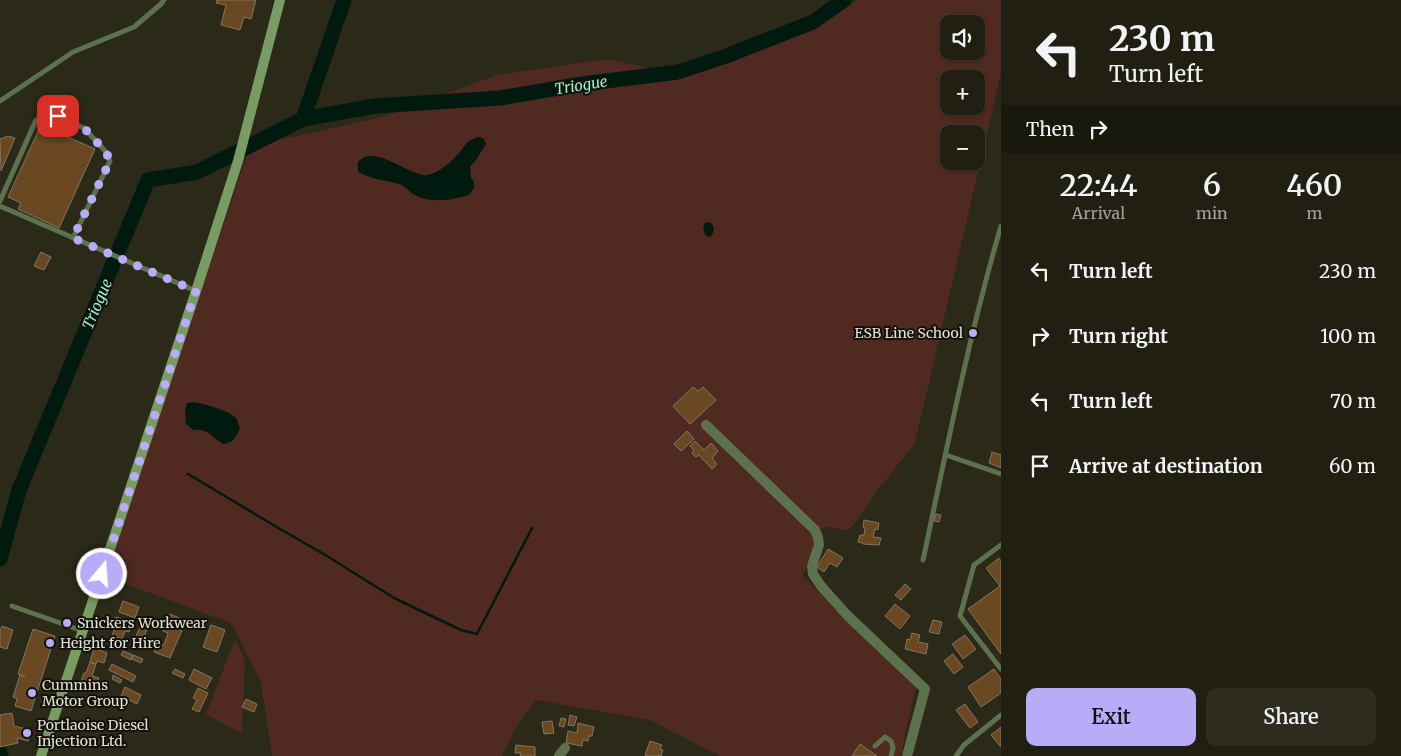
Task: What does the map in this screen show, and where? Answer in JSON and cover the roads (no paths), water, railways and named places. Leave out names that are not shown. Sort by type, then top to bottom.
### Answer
[{"type":"main road","points":[[42,756],[238,161],[280,0]]},
{"type":"street","points":[[706,425],[815,530],[819,545],[812,566],[813,574],[821,586],[848,616],[924,689],[907,756]]},
{"type":"lane","points":[[0,101],[73,52],[134,27],[164,0]]},
{"type":"lane","points":[[0,201],[36,120],[58,116],[84,128],[106,152],[110,161],[73,238]]},
{"type":"lane","points":[[0,206],[196,291]]},
{"type":"lane","points":[[923,560],[991,262],[1001,226]]},
{"type":"lane","points":[[946,455],[1001,474]]},
{"type":"lane","points":[[1001,546],[974,566],[960,616],[1001,669]]},
{"type":"lane","points":[[12,606],[83,631]]},
{"type":"lane","points":[[956,756],[964,745],[1001,715]]},
{"type":"lane","points":[[874,746],[885,737],[891,741],[893,748],[891,756]]},
{"type":"waterway","name":"Triogue","points":[[303,119],[344,0]]},
{"type":"waterway","name":"Triogue","points":[[0,559],[19,490],[148,180],[197,172],[303,119],[375,106],[500,98],[582,84],[678,72],[726,56],[813,22],[844,0]]},
{"type":"waterway","points":[[188,474],[394,598],[461,630],[477,634],[532,528]]},
{"type":"place","name":"ESB Line School","points":[[973,333]]},
{"type":"place","name":"Snickers Workwear","points":[[67,623]]},
{"type":"place","name":"Height for Hire","points":[[50,643]]},
{"type":"place","name":"Cummins Motor Group","points":[[32,693]]},
{"type":"place","name":"Portlaoise Diesel Injection Ltd.","points":[[27,733]]}]
